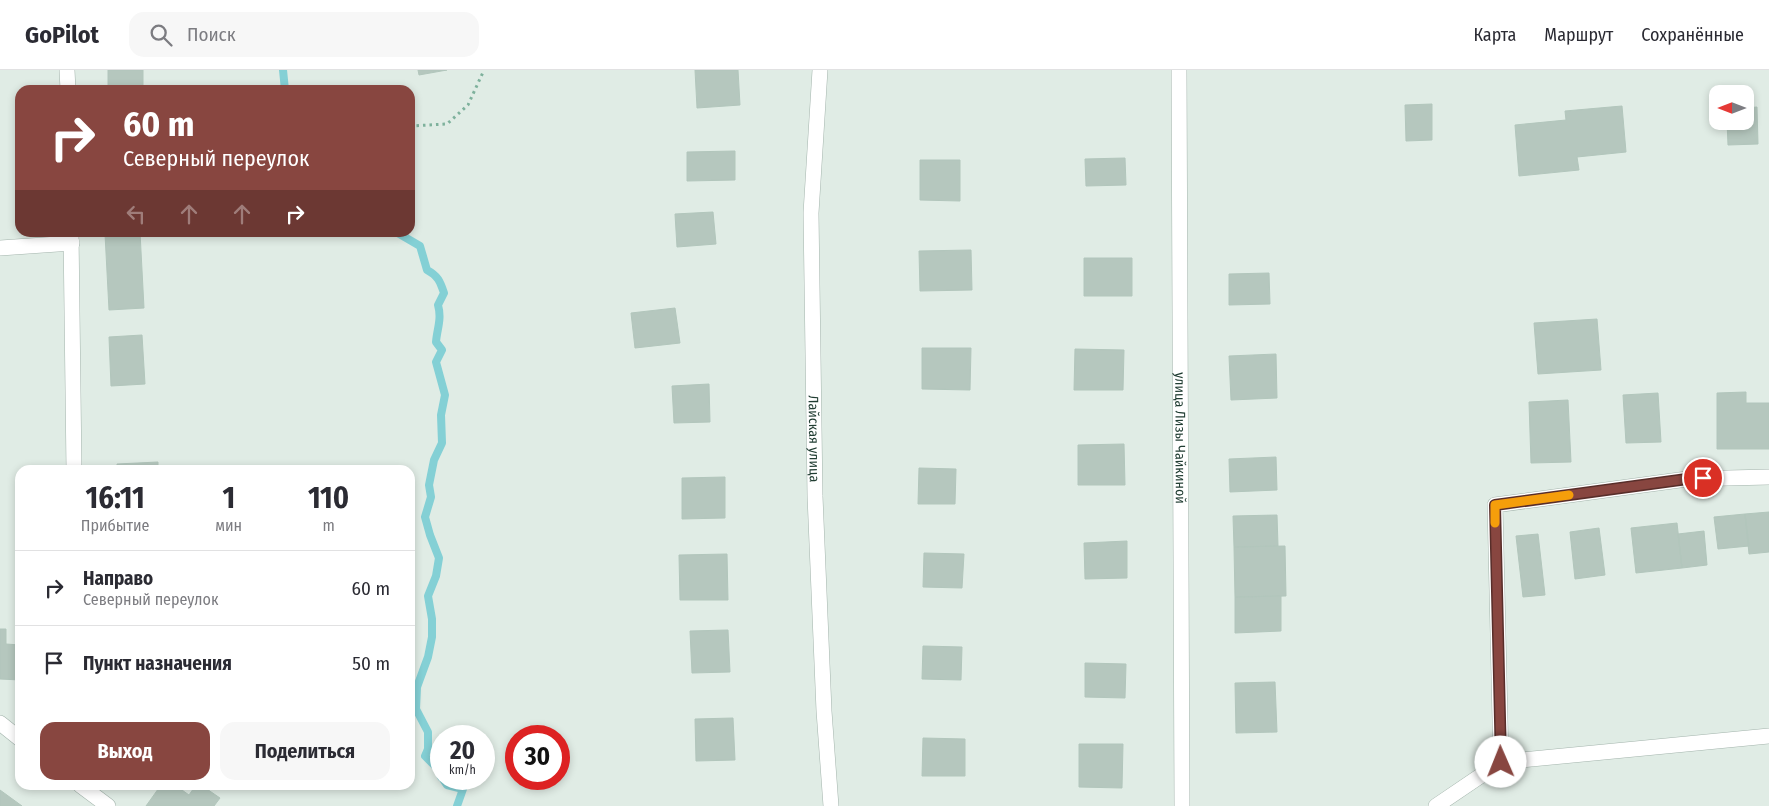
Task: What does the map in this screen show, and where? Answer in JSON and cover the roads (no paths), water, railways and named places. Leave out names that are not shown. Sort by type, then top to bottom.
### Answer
[{"type":"street","points":[[67,70],[68,85]]},
{"type":"street","name":"Лайская улица","points":[[820,70],[811,213],[815,496],[824,711],[832,806]]},
{"type":"street","name":"улица Лизы Чайкиной","points":[[1179,70],[1182,806]]},
{"type":"street","points":[[0,248],[71,238],[74,465]]},
{"type":"street","points":[[1501,762],[1495,505],[1687,479],[1769,477]]},
{"type":"street","points":[[0,723],[15,734]]},
{"type":"street","points":[[1436,806],[1501,762],[1769,736]]},
{"type":"street","points":[[87,790],[108,806]]},
{"type":"waterway","points":[[283,70],[284,85]]},
{"type":"waterway","points":[[405,237],[420,246],[427,270],[438,279],[444,293],[438,305],[439,319],[436,342],[442,350],[436,362],[445,395],[441,415],[442,443],[434,460],[429,485],[431,497],[425,517],[439,558],[436,576],[428,596],[432,619],[432,637],[428,657],[417,687],[416,709],[428,732],[428,749],[425,756],[430,761]]},
{"type":"waterway","points":[[457,806],[463,790]]}]
